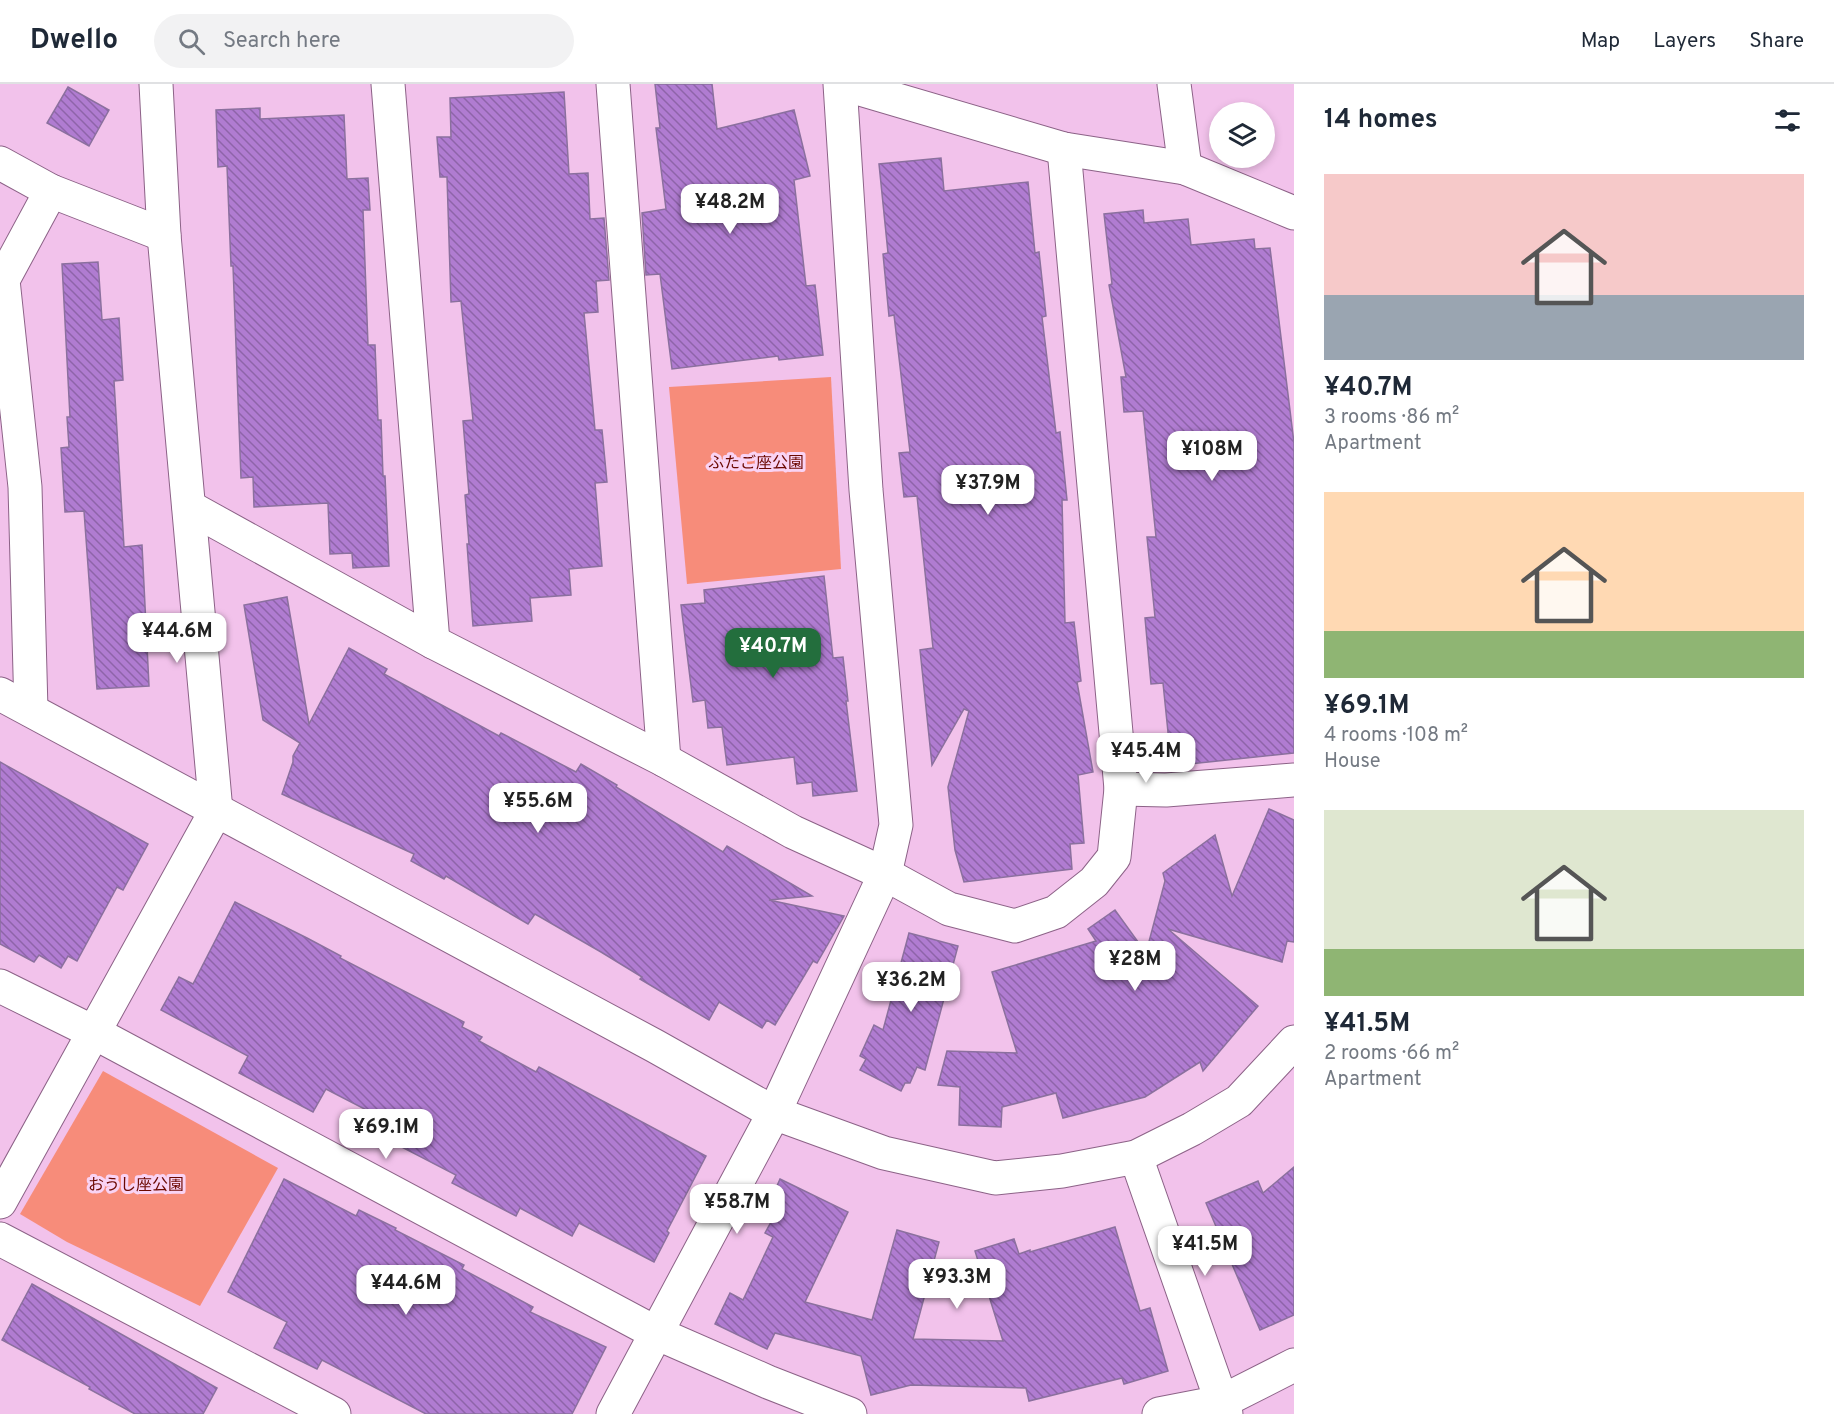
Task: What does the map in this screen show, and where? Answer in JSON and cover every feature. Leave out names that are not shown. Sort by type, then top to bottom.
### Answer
[{"type":"street","points":[[0,1202],[216,811],[164,236],[156,84]]},
{"type":"street","points":[[388,84],[433,642]]},
{"type":"street","points":[[613,84],[664,760]]},
{"type":"street","points":[[613,1414],[774,1113],[885,874],[896,825],[866,490],[841,84],[1064,149],[1185,168],[1294,213]]},
{"type":"street","points":[[1174,84],[1185,168]]},
{"type":"street","points":[[189,507],[433,642],[664,760],[793,832],[885,874],[949,909],[1015,926],[1056,912],[1094,882],[1114,857],[1121,789],[1064,149]]},
{"type":"street","points":[[0,163],[51,191],[164,236]]},
{"type":"street","points":[[31,710],[25,487],[3,280],[51,191]]},
{"type":"street","points":[[0,694],[645,1040],[774,1113],[884,1153],[996,1178],[1062,1171],[1136,1157],[1192,1129],[1239,1101],[1294,1042]]},
{"type":"street","points":[[1121,789],[1166,790],[1294,780]]},
{"type":"street","points":[[0,986],[93,1032],[656,1333],[768,1382],[850,1414]]},
{"type":"street","points":[[1136,1157],[1224,1408]]},
{"type":"street","points":[[0,1239],[334,1414]]},
{"type":"street","points":[[1159,1414],[1224,1408],[1294,1365]]},
{"type":"green space","name":"ふたご座公園","points":[[831,377],[841,569],[687,584],[669,387]]},
{"type":"green space","name":"おうし座公園","points":[[103,1071],[278,1168],[200,1306],[67,1242],[20,1214]]},
{"type":"building","points":[[655,84],[712,84],[717,129],[794,110],[810,176],[794,180],[806,286],[815,285],[823,355],[779,360],[778,356],[672,369],[660,274],[646,275],[642,213],[666,209],[656,128],[660,128]]},
{"type":"building","points":[[68,87],[109,110],[89,146],[47,123]]},
{"type":"building","points":[[564,92],[569,174],[588,173],[590,219],[604,218],[609,280],[596,281],[598,312],[584,313],[595,430],[602,430],[607,482],[595,483],[602,566],[569,569],[571,595],[530,598],[532,621],[473,626],[465,495],[469,494],[463,421],[473,420],[461,301],[451,302],[447,177],[440,177],[437,137],[451,137],[450,98]]},
{"type":"building","points":[[260,108],[260,119],[344,115],[347,179],[368,178],[370,210],[363,210],[368,345],[375,345],[389,566],[353,568],[352,553],[330,554],[328,503],[254,507],[253,477],[241,478],[227,166],[218,167],[216,110]]},
{"type":"building","points":[[941,158],[944,191],[1028,182],[1035,253],[1039,252],[1046,316],[1042,317],[1056,433],[1060,432],[1067,500],[1062,500],[1065,623],[1074,622],[1081,681],[1077,682],[1093,772],[1078,775],[1084,843],[1070,844],[1072,869],[964,882],[955,850],[948,787],[969,711],[964,709],[932,765],[920,650],[933,648],[917,496],[904,497],[899,453],[910,452],[894,315],[889,316],[883,254],[888,253],[879,164]]},
{"type":"building","points":[[1143,210],[1144,223],[1188,219],[1191,245],[1254,239],[1255,249],[1270,248],[1294,443],[1294,753],[1180,765],[1178,741],[1169,742],[1163,683],[1151,684],[1145,618],[1155,617],[1147,537],[1156,537],[1143,411],[1124,412],[1121,377],[1126,377],[1109,285],[1112,284],[1104,214]]},
{"type":"building","points":[[98,262],[102,320],[119,318],[123,380],[114,381],[124,547],[142,545],[149,686],[97,689],[84,511],[65,512],[61,448],[69,447],[67,417],[70,417],[62,264]]},
{"type":"building","points":[[824,576],[833,658],[843,657],[857,791],[813,796],[812,782],[797,784],[794,757],[727,765],[722,727],[708,728],[705,700],[693,702],[681,605],[705,603],[704,590]]},
{"type":"building","points":[[287,597],[309,724],[349,648],[387,669],[384,674],[499,736],[501,733],[576,772],[581,764],[723,852],[727,846],[812,896],[769,900],[844,916],[817,963],[813,961],[775,1025],[767,1020],[762,1028],[719,1002],[709,1020],[640,979],[642,977],[601,952],[535,914],[528,924],[446,876],[444,879],[411,861],[414,854],[282,794],[293,756],[300,743],[263,720],[244,605]]},
{"type":"building","points":[[0,762],[148,844],[123,890],[117,887],[77,961],[68,956],[61,968],[39,955],[34,962],[0,944]]},
{"type":"building","points":[[1269,809],[1294,820],[1294,942],[1287,941],[1282,962],[1168,929],[1258,1006],[1203,1071],[1200,1062],[1145,1097],[1063,1118],[1056,1093],[1002,1107],[1001,1127],[959,1125],[960,1087],[938,1085],[947,1051],[1017,1053],[992,972],[1096,941],[1088,929],[1115,910],[1146,953],[1165,881],[1163,873],[1215,835],[1232,896]]},
{"type":"building","points":[[235,902],[464,1022],[462,1027],[482,1037],[479,1041],[536,1072],[539,1067],[706,1156],[667,1231],[669,1233],[654,1262],[579,1223],[572,1236],[520,1208],[516,1216],[452,1183],[456,1175],[388,1140],[391,1133],[380,1127],[384,1119],[326,1089],[313,1112],[239,1073],[248,1056],[161,1010],[179,977],[193,984]]},
{"type":"building","points":[[909,933],[958,946],[925,1070],[917,1067],[910,1083],[905,1083],[901,1091],[860,1070],[866,1059],[860,1056],[874,1025],[883,1030]]},
{"type":"building","points":[[1294,1167],[1294,1315],[1260,1330],[1206,1203],[1258,1181],[1263,1193]]},
{"type":"building","points":[[284,1179],[356,1216],[359,1210],[396,1228],[395,1230],[464,1265],[462,1269],[533,1307],[530,1312],[606,1347],[572,1414],[426,1414],[322,1360],[317,1369],[274,1348],[287,1322],[228,1292]]},
{"type":"building","points":[[780,1179],[848,1212],[805,1302],[872,1320],[897,1230],[939,1242],[913,1339],[1003,1341],[975,1251],[1014,1239],[1019,1254],[1115,1227],[1140,1311],[1150,1308],[1168,1371],[1124,1384],[1122,1378],[1029,1401],[1026,1388],[911,1385],[871,1395],[861,1356],[775,1333],[767,1349],[715,1324],[730,1293],[743,1300],[773,1237],[765,1233],[771,1222],[763,1218]]},
{"type":"building","points":[[32,1284],[217,1388],[203,1414],[135,1414],[2,1340]]}]
